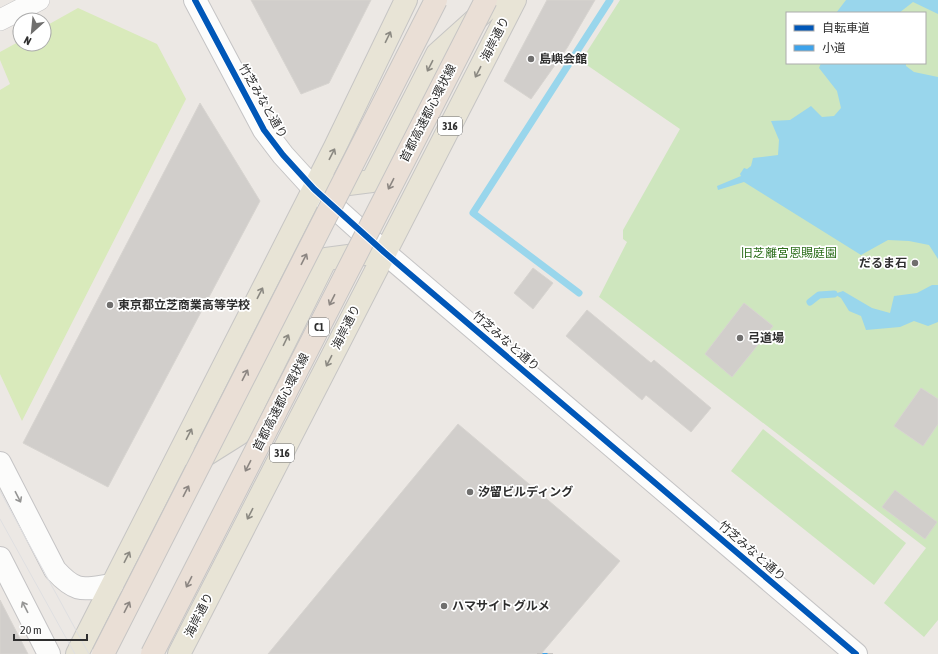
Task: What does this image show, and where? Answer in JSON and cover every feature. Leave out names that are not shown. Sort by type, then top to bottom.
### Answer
[{"type":"highway","points":[[103,654],[436,0]]},
{"type":"highway","name":"首都高速都心環状線","points":[[152,654],[486,0]]},
{"type":"main road","points":[[77,654],[314,189],[406,0]]},
{"type":"main road","points":[[314,189],[372,181],[436,54],[497,0]]},
{"type":"main road","name":"海岸通り","points":[[179,654],[384,252],[515,0]]},
{"type":"main road","points":[[164,481],[239,434],[326,259],[384,252]]},
{"type":"street","points":[[0,20],[39,0]]},
{"type":"street","name":"竹芝みなと通り","points":[[195,0],[264,130],[283,156],[314,189],[384,252],[856,654]]},
{"type":"street","points":[[0,463],[55,570],[66,582],[80,589],[112,585]]},
{"type":"street","points":[[0,558],[50,654]]},
{"type":"green space","name":"旧芝離宮恩賜庭園","points":[[620,0],[938,0],[938,620],[924,637],[884,603],[926,548],[599,297],[627,242],[623,239],[623,230],[680,129],[581,61]]},
{"type":"green space","points":[[78,8],[157,44],[186,99],[22,421],[0,374],[0,90],[10,84],[0,60],[0,52],[12,45],[12,52],[52,52],[52,23]]},
{"type":"green space","points":[[763,429],[906,543],[874,585],[731,471]]},
{"type":"water","points":[[846,0],[938,0],[938,14],[913,2],[900,12],[837,12]]},
{"type":"water","points":[[821,64],[906,64],[906,66],[914,72],[938,77],[938,259],[929,245],[909,241],[888,240],[861,255],[744,182],[718,190],[717,186],[741,176],[740,174],[744,168],[747,169],[751,166],[753,158],[778,155],[779,140],[771,121],[790,120],[811,106],[822,117],[834,116],[841,108],[837,91],[819,68]]},
{"type":"water","points":[[932,285],[938,285],[938,322],[928,326],[914,321],[900,327],[866,330],[861,316],[849,311],[841,298],[834,294],[843,291],[872,308],[890,313],[894,296],[917,293]]},
{"type":"building","points":[[251,0],[371,0],[329,83],[301,94]]},
{"type":"building","points":[[547,0],[595,0],[567,48],[531,99],[504,81]]},
{"type":"building","points":[[200,103],[260,201],[108,487],[23,443]]},
{"type":"building","points":[[533,268],[553,283],[533,309],[514,293]]},
{"type":"building","name":"弓道場","points":[[744,303],[773,326],[732,377],[705,354]]},
{"type":"building","points":[[587,310],[651,363],[654,360],[711,408],[691,432],[646,395],[642,400],[566,336]]},
{"type":"building","points":[[921,388],[938,399],[938,424],[923,446],[894,426]]},
{"type":"building","name":"汐留ビルディング","points":[[458,424],[620,561],[541,654],[268,654]]},
{"type":"building","points":[[895,490],[937,522],[925,539],[882,507]]},
{"type":"building","points":[[0,600],[28,654],[0,654]]},
{"type":"waterway","points":[[579,293],[473,213],[610,0]]},
{"type":"waterway","points":[[810,302],[819,295],[834,294]]},
{"type":"tram line","points":[[0,491],[89,654]]},
{"type":"tram line","points":[[0,519],[75,654]]},
{"type":"cycle path","points":[[195,0],[264,130],[283,155],[314,189],[384,252],[856,654]]},
{"type":"place","name":"島嶼会館","points":[[531,59]]},
{"type":"place","name":"だるま石","points":[[915,263]]},
{"type":"place","name":"東京都立芝商業高等学校","points":[[110,305]]},
{"type":"place","name":"弓道場","points":[[740,338]]},
{"type":"place","name":"汐留ビルディング","points":[[470,492]]},
{"type":"place","name":"ハマサイト グルメ","points":[[444,606]]}]
